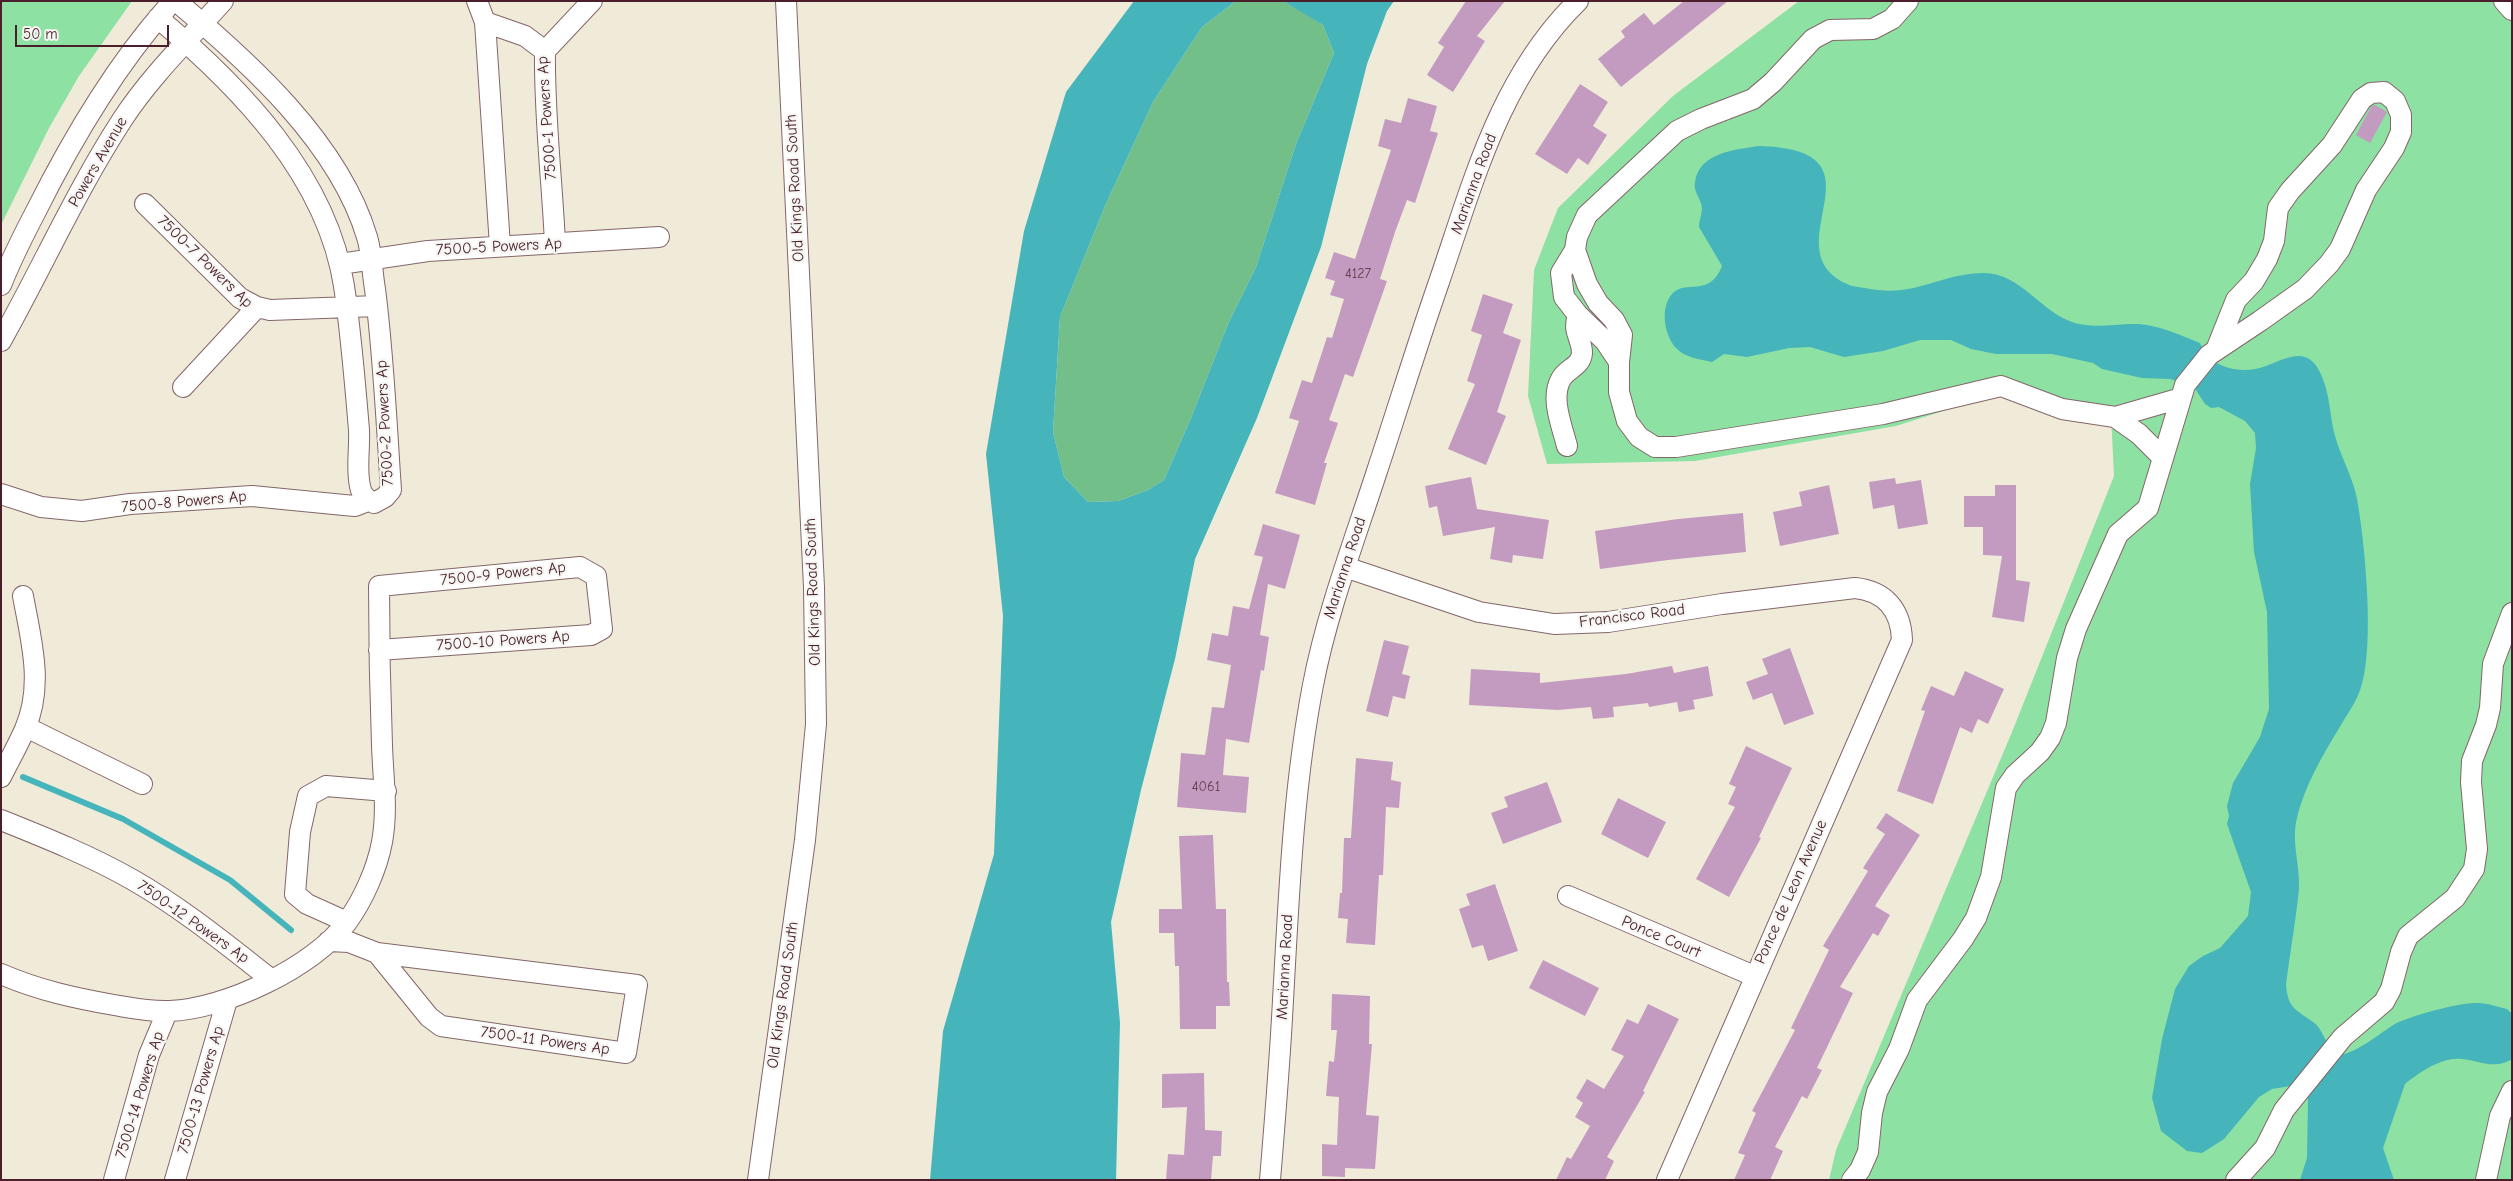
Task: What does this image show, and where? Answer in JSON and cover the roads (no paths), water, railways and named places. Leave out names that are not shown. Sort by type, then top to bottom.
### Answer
[{"type":"street","name":"Powers Avenue","points":[[1,285],[42,200],[80,128],[158,18],[174,1]]},
{"type":"street","name":"7500-2 Powers Ap","points":[[158,18],[224,76],[256,112],[296,166],[313,193],[340,264],[347,306],[359,431],[360,487],[368,501],[380,500],[391,490],[377,306],[371,260],[362,223],[342,178],[315,139],[257,73],[174,1]]},
{"type":"street","name":"Powers Avenue","points":[[1,342],[70,209],[122,120],[157,72],[222,1]]},
{"type":"street","points":[[477,1],[485,22],[500,246]]},
{"type":"street","points":[[545,51],[592,1]]},
{"type":"street","name":"Old Kings Road South","points":[[758,1180],[805,840],[816,724],[813,577],[786,1]]},
{"type":"street","name":"Marianna Road","points":[[1270,1180],[1282,1032],[1290,869],[1298,786],[1313,682],[1330,611],[1417,344],[1486,145],[1512,90],[1531,58],[1544,38],[1578,1]]},
{"type":"street","points":[[1619,362],[1605,342],[1578,316],[1564,297],[1561,273],[1575,250],[1577,236],[1587,215],[1677,131],[1701,119],[1753,99],[1773,82],[1813,39],[1830,30],[1873,29],[1892,19],[1908,1]]},
{"type":"street","points":[[2504,1],[2512,10]]},
{"type":"street","name":"7500-1 Powers Ap","points":[[485,22],[525,36],[545,51],[545,100],[555,243]]},
{"type":"street","points":[[1852,1180],[1860,1170],[1868,1152],[1872,1112],[1877,1092],[1898,1049],[1918,1000],[1963,940],[1976,918],[1990,877],[2006,788],[2015,775],[2040,752],[2050,738],[2056,723],[2067,658],[2076,629],[2118,534],[2148,508],[2183,392],[2212,352],[2236,300],[2254,281],[2267,259],[2274,242],[2278,208],[2290,191],[2332,145],[2362,99],[2371,93],[2384,92],[2395,101],[2401,115],[2400,132],[2394,148],[2366,190],[2340,249],[2330,264],[2304,289],[2212,352]]},
{"type":"street","name":"7500-7 Powers Ap","points":[[145,204],[240,298],[256,307],[183,387]]},
{"type":"street","name":"7500-5 Powers Ap","points":[[340,264],[428,251],[659,237]]},
{"type":"street","points":[[1575,250],[1587,284],[1598,303],[1614,320],[1622,335],[1619,362],[1619,392],[1627,420],[1639,437],[1655,447],[1676,447],[1883,414],[2001,386],[2062,408],[2115,417],[2139,434],[2163,458]]},
{"type":"street","points":[[256,307],[270,310],[377,306]]},
{"type":"street","points":[[1567,446],[1556,400],[1561,378],[1577,365],[1582,353],[1575,326],[1578,316]]},
{"type":"street","points":[[2115,417],[2183,392]]},
{"type":"street","name":"7500-8 Powers Ap","points":[[1,494],[41,507],[82,511],[130,504],[252,496],[350,505],[368,501]]},
{"type":"street","name":"7500-9 Powers Ap","points":[[379,650],[379,586],[580,567],[596,576],[600,604]]},
{"type":"street","name":"Francisco Road","points":[[1345,567],[1479,612],[1554,624],[1608,622],[1722,604],[1855,588],[1866,589],[1893,605]]},
{"type":"street","points":[[1,777],[26,728],[36,684],[36,663],[23,596]]},
{"type":"street","name":"7500-10 Powers Ap","points":[[379,650],[591,635],[602,629],[600,604]]},
{"type":"street","name":"Ponce de Leon Avenue","points":[[1667,1180],[1754,976],[1902,640],[1902,626],[1893,605]]},
{"type":"street","points":[[2236,1180],[2265,1148],[2284,1110],[2334,1051],[2343,1037],[2384,1002],[2391,989],[2401,952],[2408,936],[2455,898],[2474,869],[2477,849],[2471,782],[2472,761],[2486,725],[2490,708],[2494,664],[2512,612]]},
{"type":"street","points":[[1,974],[32,987],[63,996],[134,1009],[167,1012],[194,1010],[227,1000],[272,980],[316,952],[329,941],[347,922],[364,894],[381,846],[385,824],[386,791],[382,758],[379,650]]},
{"type":"street","points":[[26,728],[142,784]]},
{"type":"street","points":[[347,922],[308,904],[295,894],[300,832],[308,796],[326,786],[386,791]]},
{"type":"street","name":"7500-12 Powers Ap","points":[[1,820],[87,856],[133,880],[174,905],[272,980]]},
{"type":"street","name":"Ponce Court","points":[[1568,896],[1754,976]]},
{"type":"street","name":"7500-11 Powers Ap","points":[[329,941],[349,942],[377,953],[637,985],[626,1053],[441,1026],[429,1017],[377,953]]},
{"type":"street","name":"7500-13 Powers Ap","points":[[175,1180],[227,1000]]},
{"type":"street","name":"7500-14 Powers Ap","points":[[114,1180],[149,1055],[167,1012]]},
{"type":"street","points":[[2486,1180],[2500,1116],[2512,1090]]},
{"type":"water","points":[[1134,1],[1236,1],[1202,27],[1153,102],[1105,206],[1060,317],[1053,432],[1064,477],[1088,502],[1118,501],[1148,490],[1164,480],[1228,324],[1256,267],[1296,144],[1334,53],[1323,25],[1283,1],[1394,1],[1387,11],[1367,64],[1321,247],[1257,418],[1195,559],[1175,659],[1141,790],[1111,922],[1120,1023],[1116,1180],[930,1180],[943,1031],[994,854],[1003,616],[986,454],[1024,231],[1066,92]]},
{"type":"water","points":[[1758,146],[1798,151],[1819,164],[1826,181],[1819,248],[1826,268],[1849,285],[1883,291],[1898,290],[1968,274],[1984,273],[1997,275],[2009,279],[2052,311],[2075,323],[2099,326],[2139,324],[2163,329],[2200,343],[2211,359],[2228,368],[2237,370],[2257,369],[2284,359],[2299,356],[2306,357],[2318,368],[2327,393],[2335,436],[2357,499],[2366,569],[2367,652],[2359,693],[2314,772],[2297,818],[2295,844],[2299,888],[2286,985],[2287,993],[2297,1011],[2317,1025],[2331,1049],[2337,1054],[2350,1052],[2358,1048],[2401,1021],[2447,1007],[2481,1003],[2507,1009],[2512,1014],[2512,1059],[2499,1064],[2487,1064],[2462,1059],[2447,1060],[2424,1070],[2405,1084],[2383,1148],[2394,1180],[2300,1180],[2307,1158],[2308,1101],[2307,1093],[2297,1085],[2272,1089],[2259,1097],[2224,1139],[2202,1153],[2187,1151],[2161,1131],[2152,1098],[2162,1039],[2175,989],[2189,966],[2203,956],[2220,948],[2248,916],[2251,892],[2227,824],[2229,816],[2227,806],[2233,783],[2260,737],[2269,709],[2267,612],[2254,552],[2250,484],[2256,448],[2255,433],[2245,421],[2219,407],[2211,408],[2205,404],[2194,387],[2170,379],[2142,378],[2102,369],[2093,363],[2052,354],[1996,354],[1971,349],[1951,340],[1920,340],[1883,351],[1844,357],[1810,347],[1789,348],[1747,357],[1724,354],[1712,362],[1684,354],[1672,343],[1666,329],[1665,314],[1668,300],[1677,290],[1711,282],[1717,276],[1722,266],[1699,227],[1702,208],[1695,186],[1698,172],[1703,164],[1720,154]]},
{"type":"waterway","points":[[23,777],[123,819],[230,880],[291,930]]}]
